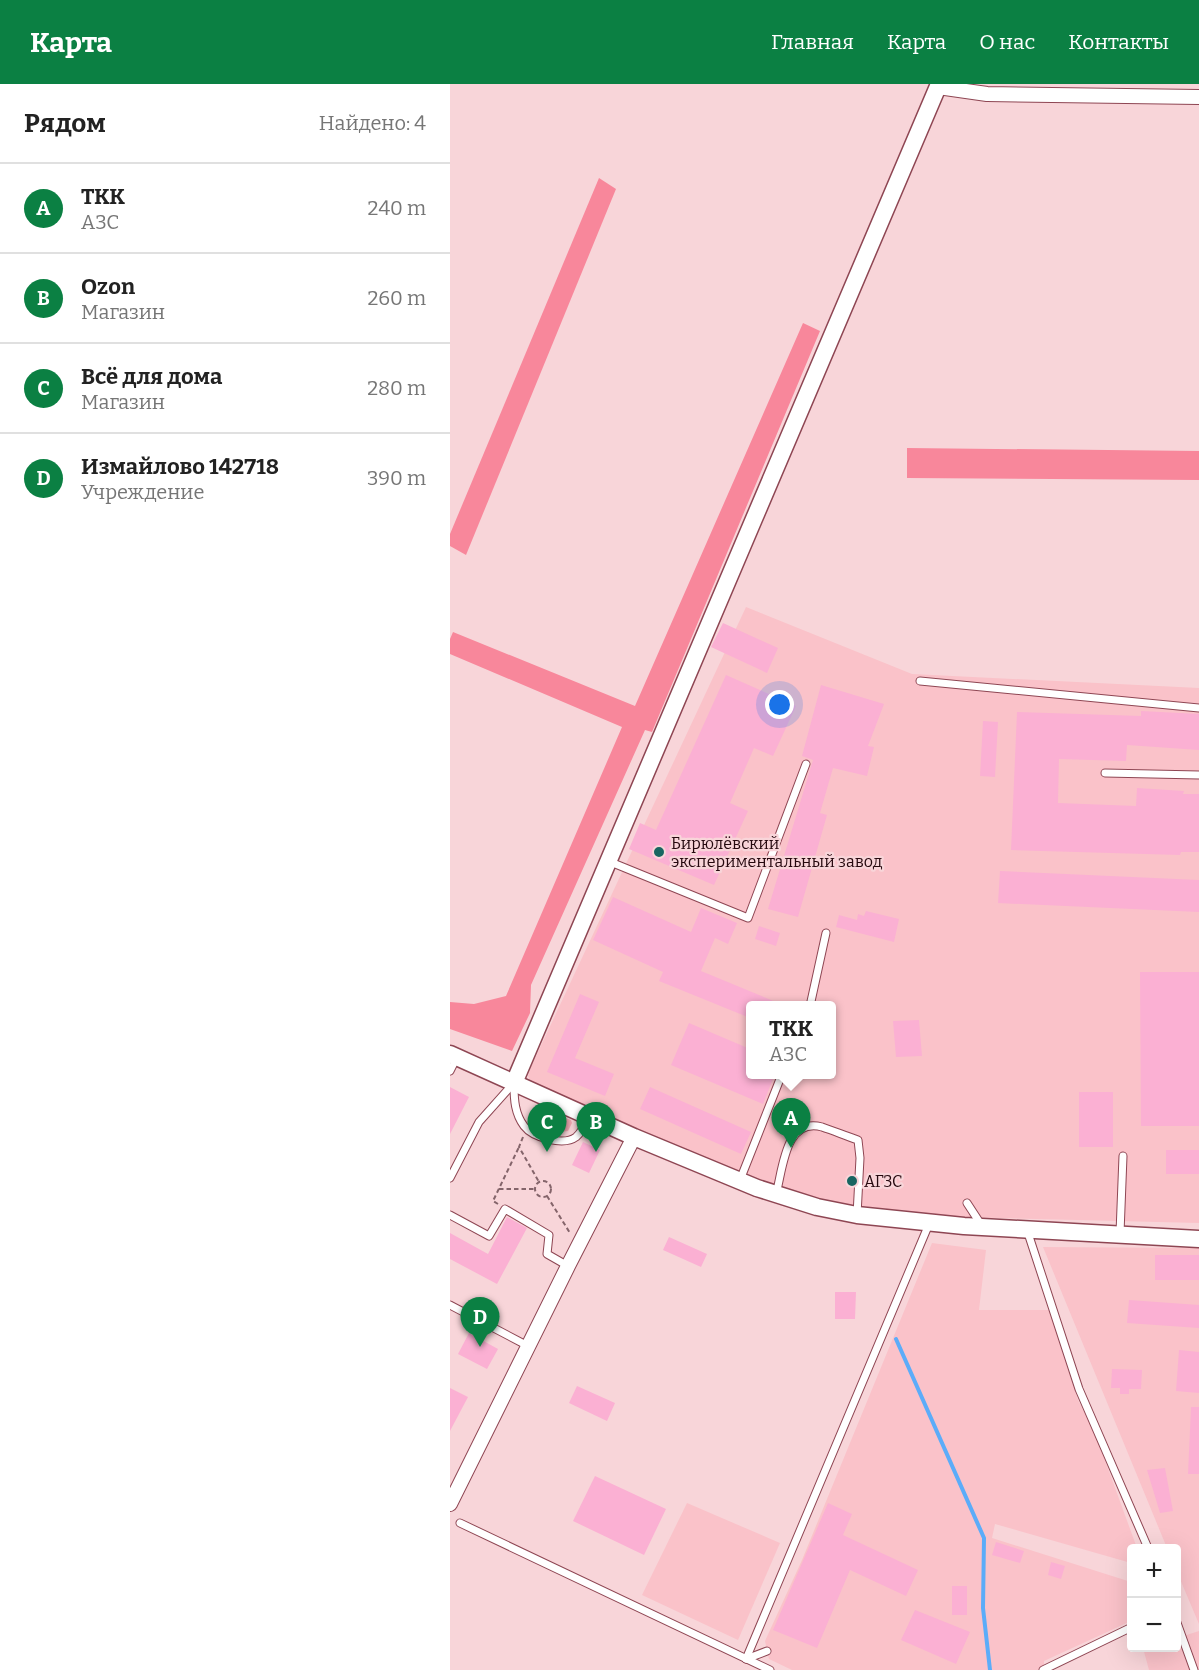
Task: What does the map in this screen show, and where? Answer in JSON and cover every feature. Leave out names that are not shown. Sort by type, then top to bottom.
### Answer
[{"type":"street","points":[[514,1083],[938,86],[987,94],[1199,97]]},
{"type":"street","points":[[452,1060],[514,1083],[634,1137],[740,1180],[817,1207],[857,1215],[984,1228],[1120,1233],[1199,1239]]},
{"type":"street","points":[[452,1496],[634,1137]]},
{"type":"lane","points":[[920,681],[1199,708]]},
{"type":"lane","points":[[608,861],[748,918],[806,764]]},
{"type":"lane","points":[[1105,773],[1199,775]]},
{"type":"lane","points":[[811,1001],[826,933]]},
{"type":"lane","points":[[740,1180],[780,1079]]},
{"type":"lane","points":[[514,1083],[514,1104],[520,1119],[526,1129],[546,1138],[564,1142],[577,1136],[589,1116]]},
{"type":"lane","points":[[450,1178],[479,1122],[514,1083]]},
{"type":"lane","points":[[776,1194],[787,1148],[795,1133],[805,1126],[821,1127],[858,1140],[860,1158],[857,1215]]},
{"type":"lane","points":[[1120,1233],[1123,1156]]},
{"type":"lane","points":[[966,1203],[984,1228]]},
{"type":"lane","points":[[450,1215],[489,1236],[505,1209],[549,1235],[547,1254],[568,1266]]},
{"type":"lane","points":[[746,1659],[930,1223]]},
{"type":"lane","points":[[1027,1230],[1079,1389],[1146,1544]]},
{"type":"lane","points":[[450,1305],[528,1346]]},
{"type":"lane","points":[[460,1523],[770,1670]]},
{"type":"lane","points":[[1044,1670],[1127,1629]]},
{"type":"lane","points":[[1181,1634],[1194,1670]]},
{"type":"lane","points":[[746,1659],[767,1652]]},
{"type":"path","points":[[505,1209],[493,1201],[526,1129]]},
{"type":"path","points":[[519,1147],[539,1182]]},
{"type":"path","points":[[535,1189],[541,1197],[547,1196],[551,1191],[550,1185],[545,1181],[539,1182]]},
{"type":"path","points":[[535,1189],[539,1182]]},
{"type":"path","points":[[500,1189],[535,1189]]},
{"type":"path","points":[[547,1196],[578,1246]]},
{"type":"shaded area","points":[[599,178],[616,189],[466,555],[450,546],[450,534]]},
{"type":"shaded area","points":[[803,323],[820,331],[652,732],[645,730],[531,985],[530,1013],[512,1051],[450,1029],[450,1002],[474,1004],[506,996],[622,727],[450,654],[450,639],[453,632],[635,706]]},
{"type":"shaded area","points":[[907,448],[1199,451],[1199,480],[907,478]]},
{"type":"shaded area","points":[[746,607],[912,674],[1199,688],[1199,1223],[961,1217],[805,1200],[624,1125],[530,1081],[528,1076]]},
{"type":"shaded area","points":[[538,1108],[571,1120],[568,1131],[560,1132],[536,1121],[535,1109]]},
{"type":"shaded area","points":[[932,1243],[986,1250],[979,1310],[1049,1310],[1078,1400],[1095,1433],[1136,1544],[1127,1544],[1127,1562],[995,1524],[992,1538],[1127,1581],[1127,1623],[1044,1661],[1044,1670],[792,1670],[769,1659],[765,1641],[802,1560]]},
{"type":"shaded area","points":[[1043,1247],[1199,1248],[1199,1624],[1181,1581],[1181,1544],[1165,1544]]},
{"type":"shaded area","points":[[687,1503],[780,1543],[738,1640],[642,1595]]},
{"type":"shaded area","points":[[1199,1631],[1199,1670],[1149,1670],[1144,1652],[1181,1652],[1181,1637]]},
{"type":"building","points":[[723,623],[778,648],[767,673],[711,647]]},
{"type":"building","points":[[726,675],[796,706],[773,756],[754,748],[730,803],[748,811],[714,885],[629,849],[640,823],[656,830]]},
{"type":"building","points":[[821,685],[884,704],[868,746],[874,747],[867,776],[833,768],[820,813],[827,815],[798,917],[768,909],[813,760],[802,756]]},
{"type":"building","points":[[1141,711],[1199,714],[1199,750],[1127,745],[1126,761],[1059,759],[1058,803],[1136,806],[1137,788],[1199,794],[1199,852],[1181,852],[1180,855],[1011,850],[1017,712],[1141,716]]},
{"type":"building","points":[[983,721],[998,722],[995,777],[980,776]]},
{"type":"building","points":[[1000,871],[1199,880],[1199,912],[998,903]]},
{"type":"building","points":[[613,897],[691,932],[701,908],[737,923],[728,944],[715,938],[701,971],[773,1001],[746,1001],[746,1016],[659,981],[663,972],[593,940]]},
{"type":"building","points":[[866,911],[899,919],[894,942],[836,927],[839,915],[857,920],[858,914],[864,916]]},
{"type":"building","points":[[759,926],[780,933],[776,946],[755,939]]},
{"type":"building","points":[[1140,972],[1199,972],[1199,1126],[1141,1126]]},
{"type":"building","points":[[580,994],[599,1002],[575,1058],[614,1074],[605,1096],[547,1072]]},
{"type":"building","points":[[919,1020],[922,1056],[896,1057],[893,1021]]},
{"type":"building","points":[[689,1023],[746,1047],[746,1079],[773,1079],[763,1104],[671,1065]]},
{"type":"building","points":[[450,1087],[469,1097],[450,1134]]},
{"type":"building","points":[[650,1087],[751,1132],[741,1154],[640,1109]]},
{"type":"building","points":[[1079,1092],[1113,1092],[1113,1147],[1079,1147]]},
{"type":"building","points":[[583,1142],[600,1150],[589,1173],[572,1165]]},
{"type":"building","points":[[1166,1150],[1199,1150],[1199,1174],[1166,1174]]},
{"type":"building","points":[[507,1217],[527,1228],[497,1284],[450,1259],[450,1233],[488,1254]]},
{"type":"building","points":[[669,1237],[707,1254],[701,1267],[663,1250]]},
{"type":"building","points":[[1155,1255],[1199,1255],[1199,1280],[1155,1280]]},
{"type":"building","points":[[835,1292],[856,1292],[855,1319],[835,1319]]},
{"type":"building","points":[[1129,1300],[1199,1305],[1199,1328],[1127,1323]]},
{"type":"building","points":[[469,1333],[498,1349],[487,1369],[458,1354]]},
{"type":"building","points":[[1179,1350],[1199,1352],[1199,1393],[1176,1391]]},
{"type":"building","points":[[1112,1369],[1142,1370],[1141,1389],[1129,1389],[1129,1394],[1120,1394],[1120,1388],[1111,1388]]},
{"type":"building","points":[[577,1386],[615,1403],[607,1421],[569,1403]]},
{"type":"building","points":[[450,1388],[468,1397],[450,1431]]},
{"type":"building","points":[[1191,1407],[1199,1407],[1199,1474],[1188,1474]]},
{"type":"building","points":[[1165,1468],[1173,1511],[1160,1513],[1147,1470]]},
{"type":"building","points":[[595,1476],[666,1509],[644,1555],[573,1521]]},
{"type":"building","points":[[828,1503],[852,1514],[843,1535],[918,1570],[906,1596],[850,1570],[817,1648],[773,1630]]},
{"type":"building","points":[[996,1542],[1024,1551],[1020,1563],[992,1555]]},
{"type":"building","points":[[1051,1562],[1065,1566],[1061,1579],[1048,1575]]},
{"type":"building","points":[[952,1586],[967,1586],[967,1615],[952,1615]]},
{"type":"building","points":[[915,1610],[970,1632],[956,1664],[901,1640]]},
{"type":"waterway","points":[[896,1339],[984,1538],[983,1608],[990,1670]]},
{"type":"place","name":"Бирюлёвский экспериментальный завод","points":[[659,852]]},
{"type":"place","name":"ТКК","points":[[791,1148]]},
{"type":"place","name":"Всё для дома","points":[[547,1152]]},
{"type":"place","name":"Ozon","points":[[596,1152]]},
{"type":"place","name":"АГЗС","points":[[852,1181]]},
{"type":"place","name":"Измайлово 142718","points":[[480,1347]]}]
